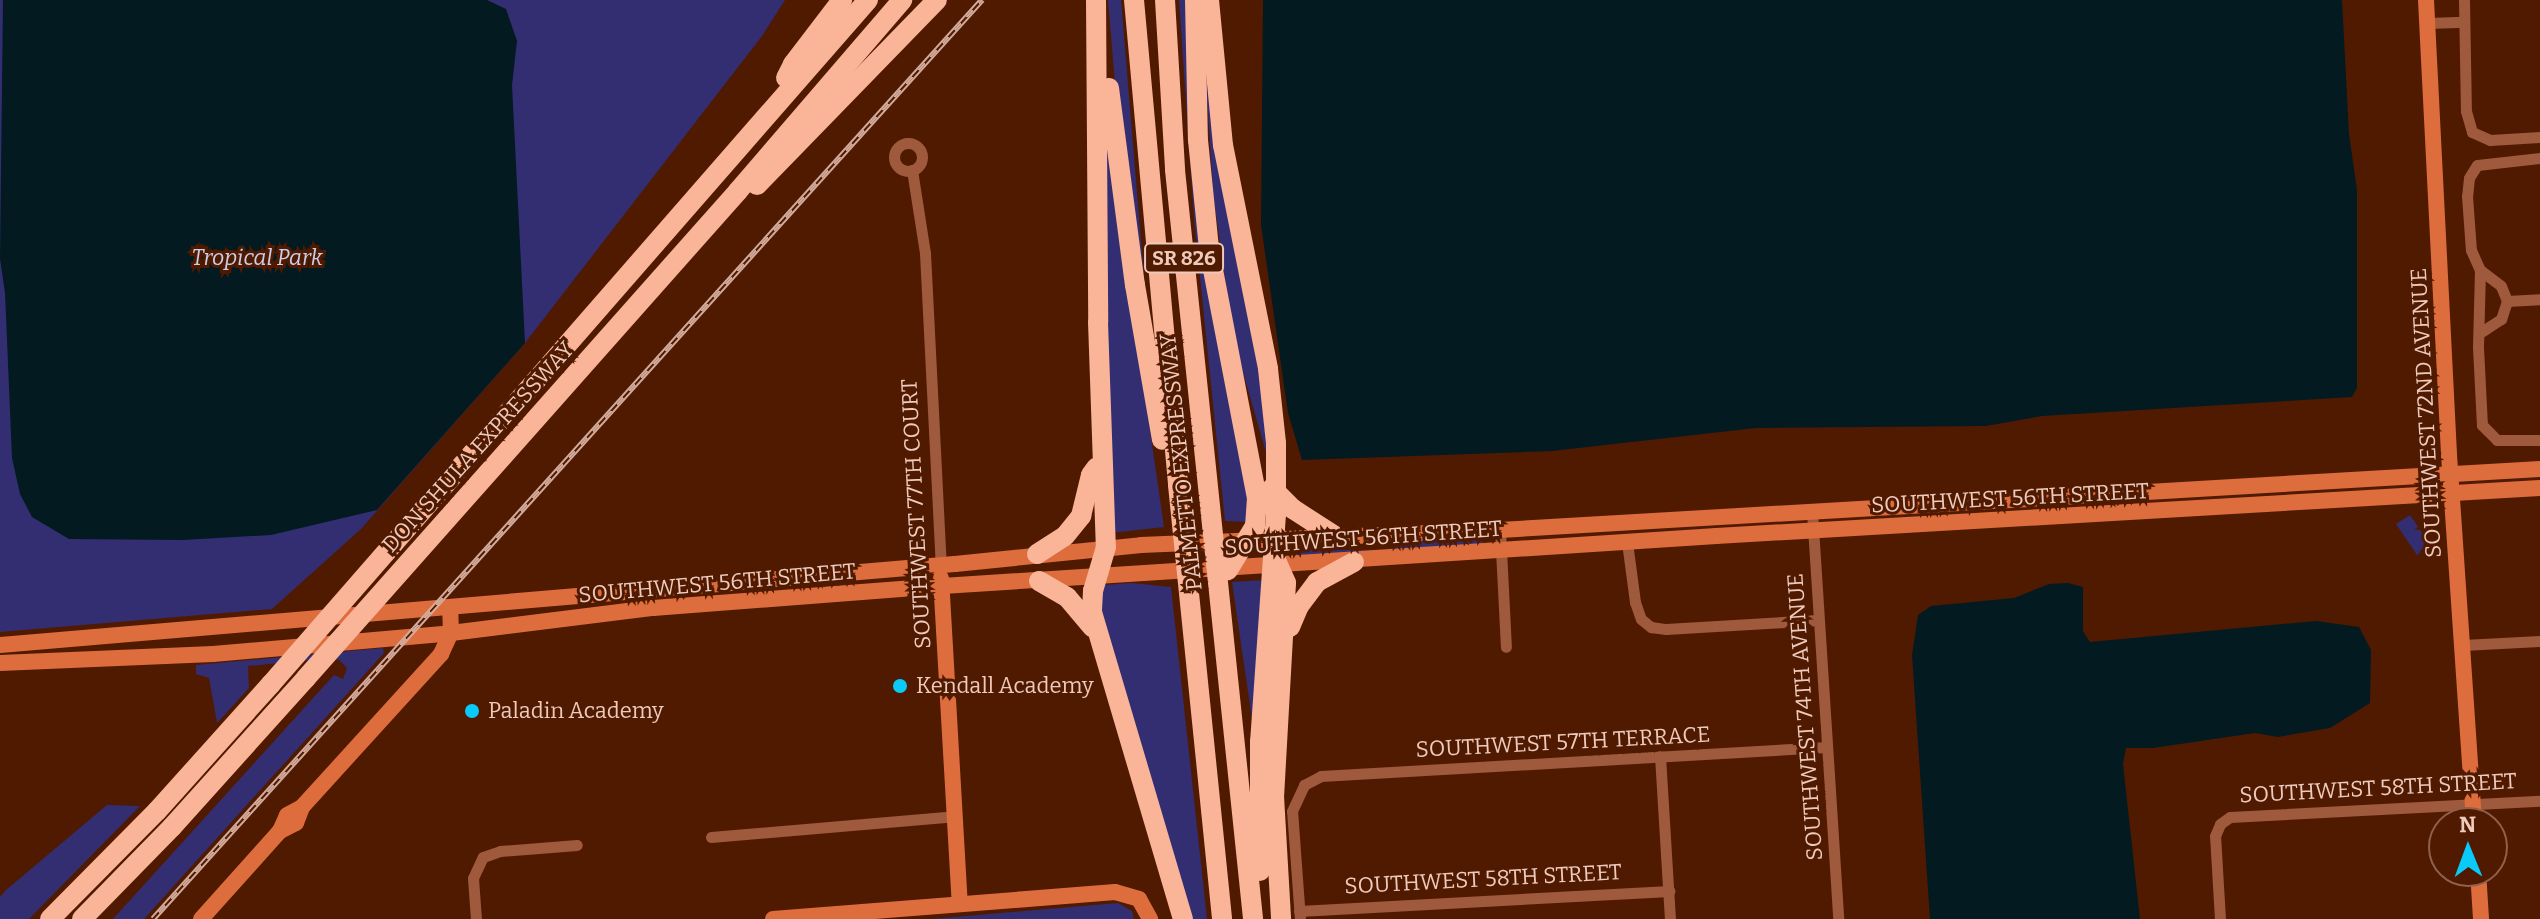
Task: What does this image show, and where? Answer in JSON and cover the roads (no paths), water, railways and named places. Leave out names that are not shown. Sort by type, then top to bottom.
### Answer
[{"type":"highway","points":[[775,104],[793,64],[842,0]]},
{"type":"highway","name":"DON SHULA EXPRESSWAY","points":[[50,919],[157,811],[271,684],[868,0]]},
{"type":"highway","name":"DON SHULA EXPRESSWAY","points":[[82,919],[172,827],[306,678],[738,191],[902,0]]},
{"type":"highway","points":[[738,191],[761,183],[937,0]]},
{"type":"highway","points":[[1096,0],[1102,462],[1106,547],[1092,602],[1095,631],[1151,801],[1183,919]]},
{"type":"highway","name":"PALMETTO EXPRESSWAY","points":[[1134,0],[1181,517],[1222,919]]},
{"type":"highway","name":"PALMETTO EXPRESSWAY","points":[[1165,0],[1175,170],[1253,914]]},
{"type":"highway","points":[[1195,0],[1196,101],[1205,216],[1218,307],[1257,498],[1255,526],[1228,570]]},
{"type":"highway","points":[[1209,0],[1218,109],[1272,393],[1277,456],[1260,741],[1260,869],[1253,914]]},
{"type":"highway","points":[[1097,37],[1107,70],[1133,272],[1164,451],[1178,485]]},
{"type":"highway","points":[[1247,445],[1284,502],[1338,538]]},
{"type":"highway","points":[[1037,554],[1065,536],[1081,516],[1091,475],[1102,462]]},
{"type":"highway","points":[[1249,539],[1273,554],[1286,583],[1274,796],[1293,916]]},
{"type":"highway","points":[[1283,637],[1308,591],[1330,573],[1354,562]]},
{"type":"highway","points":[[1039,581],[1074,603],[1095,631]]},
{"type":"main road","name":"SOUTHWEST 72ND AVENUE","points":[[2426,0],[2450,474],[2473,807]]},
{"type":"main road","name":"SOUTHWEST 56TH STREET","points":[[0,645],[941,565],[1106,547],[1500,530],[2540,469]]},
{"type":"main road","name":"SOUTHWEST 56TH STREET","points":[[0,663],[213,654],[451,633],[653,608],[941,587],[1281,567],[1500,549],[2540,488]]},
{"type":"main road","points":[[1626,523],[1627,542]]},
{"type":"main road","name":"SOUTHWEST 77TH COURT","points":[[941,565],[960,903]]},
{"type":"main road","points":[[201,919],[280,831],[287,815],[302,807],[438,657],[451,633],[450,607]]},
{"type":"main road","points":[[2479,887],[2481,919]]},
{"type":"main road","points":[[773,919],[1115,892],[1139,899],[1150,919]]},
{"type":"street","points":[[2464,0],[2467,120],[2476,136],[2490,140],[2540,137]]},
{"type":"street","points":[[2427,23],[2464,22]]},
{"type":"street","points":[[2481,332],[2501,319],[2507,301],[2501,286],[2480,270],[2473,259],[2467,188],[2474,168],[2487,162],[2540,158]]},
{"type":"street","name":"SOUTHWEST 77TH COURT","points":[[912,170],[925,253],[941,565]]},
{"type":"street","points":[[2480,270],[2480,414],[2491,437],[2510,442],[2540,440]]},
{"type":"street","points":[[2507,301],[2540,299]]},
{"type":"street","name":"SOUTHWEST 74TH AVENUE","points":[[1812,512],[1838,919]]},
{"type":"street","points":[[1500,530],[1506,647]]},
{"type":"street","points":[[1627,542],[1633,592],[1644,622],[1666,629],[1818,620]]},
{"type":"street","points":[[2463,645],[2540,641]]},
{"type":"street","name":"SOUTHWEST 57TH TERRACE","points":[[1293,916],[1291,815],[1304,785],[1333,774],[1827,747]]},
{"type":"street","points":[[1660,756],[1670,919]]},
{"type":"street","name":"SOUTHWEST 58TH STREET","points":[[2220,919],[2215,836],[2220,824],[2237,816],[2540,801]]},
{"type":"street","points":[[711,837],[954,816]]},
{"type":"street","points":[[476,919],[473,878],[479,860],[494,852],[577,845]]},
{"type":"street","name":"SOUTHWEST 58TH STREET","points":[[1293,916],[1669,891]]},
{"type":"water","name":"Tropical Park","points":[[3,0],[487,0],[506,9],[517,41],[512,85],[525,343],[377,510],[271,535],[183,540],[69,539],[32,517],[20,494],[12,458],[5,293],[0,259]]},
{"type":"water","points":[[1263,0],[2342,0],[2349,134],[2357,190],[2357,388],[2352,397],[2042,416],[1986,426],[1756,428],[1552,451],[1302,460],[1288,413],[1261,225]]},
{"type":"water","points":[[2068,583],[2083,587],[2083,631],[2090,642],[2316,621],[2359,627],[2371,650],[2370,703],[2330,728],[2278,737],[2255,733],[2153,748],[2126,748],[2123,764],[2140,919],[1930,919],[1912,655],[1918,615],[1931,606],[2014,598],[2049,584]]},
{"type":"railway","points":[[153,919],[982,0]]},
{"type":"place","name":"Kendall Academy","points":[[900,686]]},
{"type":"place","name":"Paladin Academy","points":[[472,711]]}]
